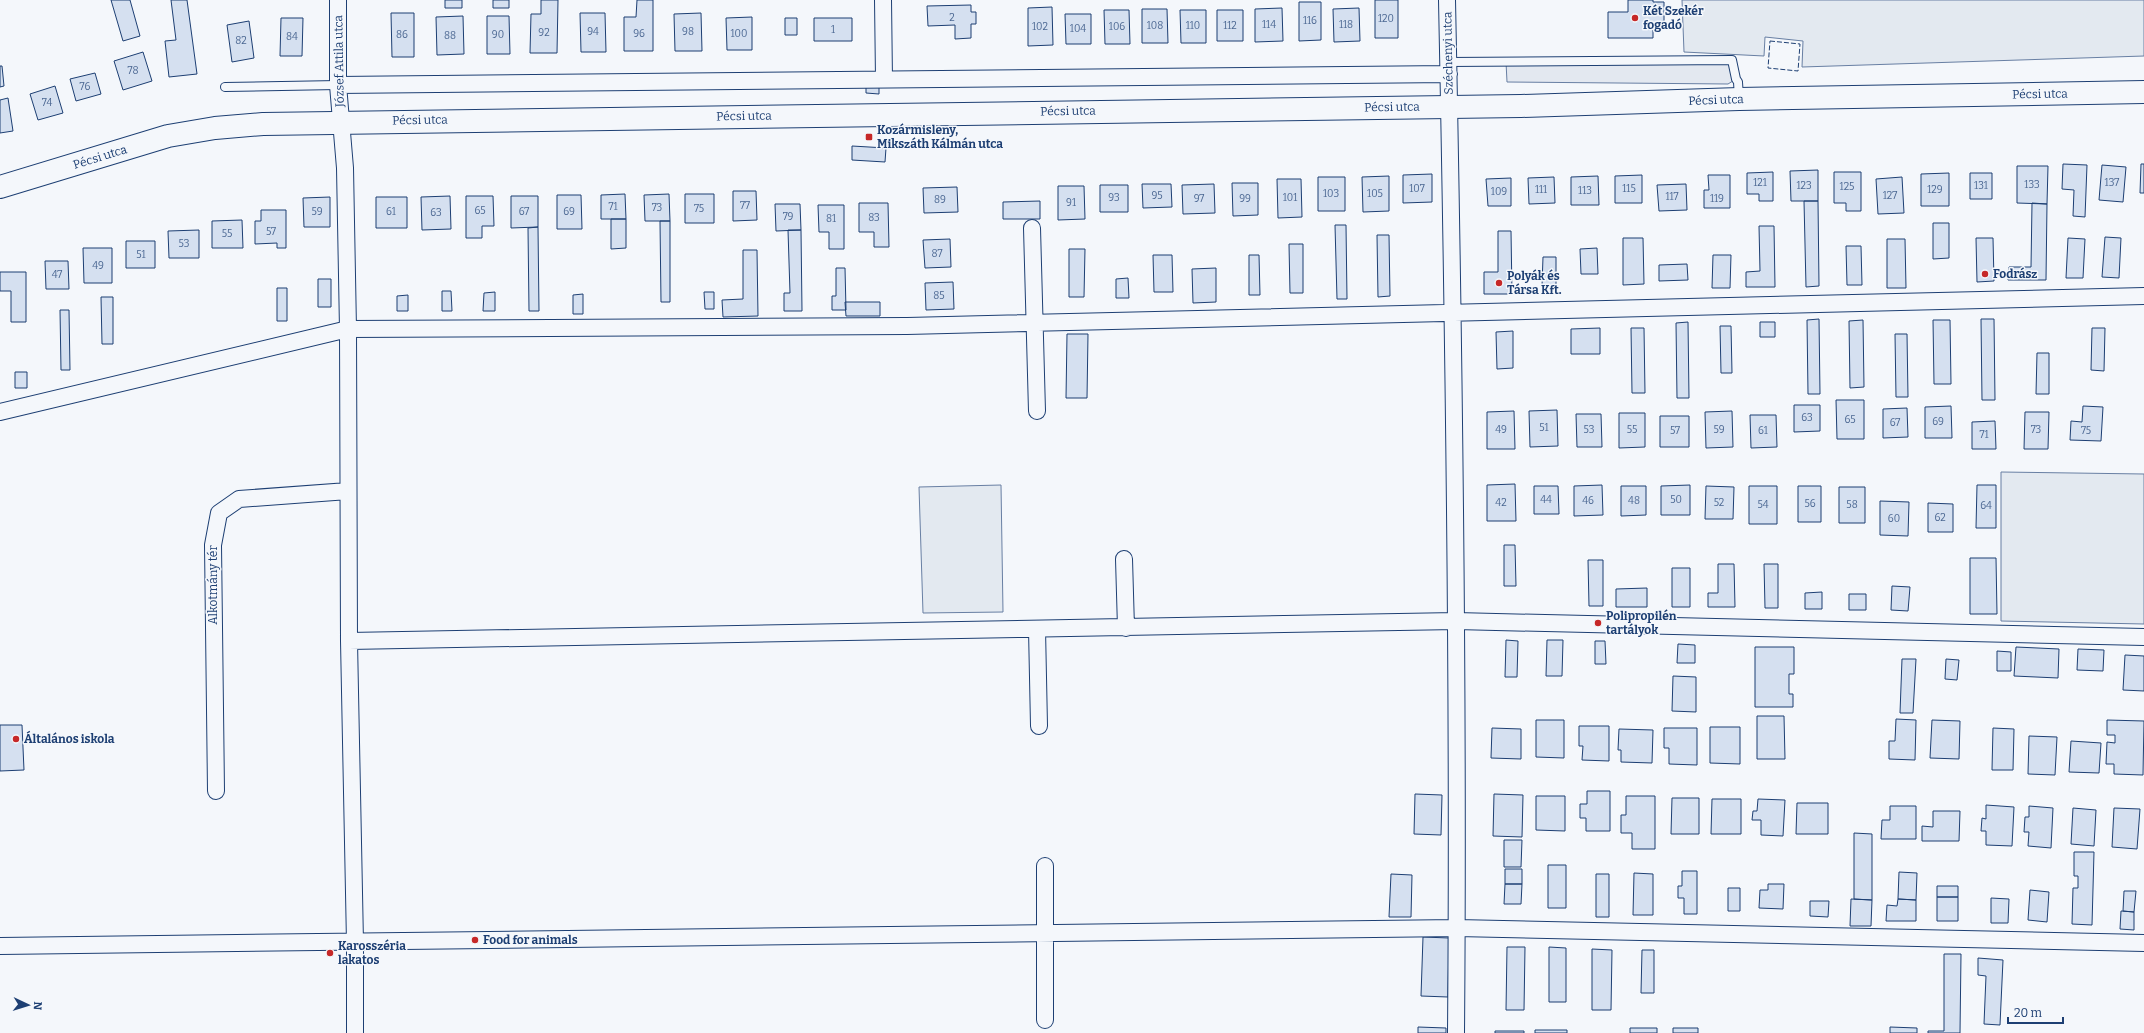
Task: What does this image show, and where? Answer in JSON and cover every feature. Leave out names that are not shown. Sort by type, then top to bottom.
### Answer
[{"type":"main road","name":"Pécsi utca","points":[[0,187],[168,136],[215,128],[263,124],[1449,106],[2144,92]]},
{"type":"street","name":"József Attila utca","points":[[338,0],[338,85],[345,168],[348,329],[349,641],[355,943],[355,1033]]},
{"type":"street","points":[[883,0],[884,79]]},
{"type":"street","name":"Széchenyi utca","points":[[1447,0],[1453,313],[1456,621],[1456,1033]]},
{"type":"street","points":[[338,85],[884,79],[1448,68]]},
{"type":"street","points":[[1032,228],[1037,411]]},
{"type":"street","points":[[0,412],[348,329],[899,326],[2144,296]]},
{"type":"street","name":"Alkotmány tér","points":[[216,791],[213,544],[219,513],[239,499],[348,491]]},
{"type":"street","points":[[1124,559],[1126,628]]},
{"type":"street","points":[[349,641],[1456,621],[2144,637]]},
{"type":"street","points":[[1037,629],[1039,726]]},
{"type":"street","points":[[1045,866],[1045,1020]]},
{"type":"street","points":[[0,946],[355,943],[1457,928],[2144,943]]},
{"type":"lane","points":[[1448,68],[1486,62],[1732,60],[1738,82],[1739,99]]},
{"type":"lane","points":[[225,87],[338,85]]},
{"type":"shaded area","points":[[1682,0],[2144,0],[2144,56],[1802,67],[1803,41],[1765,37],[1764,56],[1684,52]]},
{"type":"shaded area","points":[[1732,60],[1736,79],[1728,84],[1507,82],[1506,62]]},
{"type":"shaded area","points":[[2001,472],[2144,474],[2144,624],[2001,621]]},
{"type":"shaded area","points":[[1001,485],[1003,612],[923,613],[919,487]]},
{"type":"building","points":[[111,0],[130,0],[140,36],[123,41]]},
{"type":"building","points":[[171,0],[187,0],[197,74],[169,77],[165,41],[176,40]]},
{"type":"building","points":[[445,0],[462,0],[462,8],[445,8]]},
{"type":"building","points":[[493,0],[509,0],[509,8],[493,8]]},
{"type":"building","points":[[541,0],[558,0],[557,53],[530,53],[531,14],[541,14]]},
{"type":"building","points":[[637,0],[653,0],[653,51],[624,51],[624,17],[636,17]]},
{"type":"building","points":[[1375,0],[1398,0],[1398,38],[1375,38]]},
{"type":"building","points":[[1628,0],[1653,0],[1653,2],[1664,2],[1664,27],[1653,27],[1653,38],[1608,38],[1608,12],[1628,12]]},
{"type":"building","points":[[1299,2],[1321,2],[1321,40],[1299,41]]},
{"type":"building","points":[[971,5],[971,12],[976,12],[976,24],[971,24],[971,38],[955,39],[955,25],[928,26],[927,6]]},
{"type":"building","points":[[1052,7],[1053,45],[1028,46],[1028,8]]},
{"type":"building","points":[[1282,8],[1283,41],[1255,42],[1255,9]]},
{"type":"building","points":[[1359,8],[1360,41],[1334,42],[1333,9]]},
{"type":"building","points":[[1142,9],[1167,9],[1168,43],[1142,43]]},
{"type":"building","points":[[1104,10],[1129,10],[1130,44],[1105,44]]},
{"type":"building","points":[[1180,10],[1206,10],[1206,43],[1181,43]]},
{"type":"building","points":[[1217,10],[1243,10],[1243,41],[1217,41]]},
{"type":"building","points":[[391,13],[414,13],[414,57],[392,57]]},
{"type":"building","points":[[580,13],[605,13],[606,52],[581,52]]},
{"type":"building","points":[[701,13],[702,51],[675,51],[674,14]]},
{"type":"building","points":[[1065,14],[1091,14],[1091,44],[1066,44]]},
{"type":"building","points":[[463,16],[464,54],[437,55],[436,17]]},
{"type":"building","points":[[487,16],[509,16],[510,54],[487,54]]},
{"type":"building","points":[[752,17],[752,50],[727,50],[726,18]]},
{"type":"building","points":[[281,18],[303,18],[302,56],[280,56]]},
{"type":"building","points":[[785,18],[797,18],[797,35],[785,35]]},
{"type":"building","points":[[814,18],[852,18],[852,41],[814,41]]},
{"type":"building","points":[[249,21],[254,58],[232,62],[227,25]]},
{"type":"building","points":[[143,52],[152,81],[123,90],[114,61]]},
{"type":"building","points":[[0,66],[2,66],[4,86],[0,87]]},
{"type":"building","points":[[95,73],[101,94],[76,101],[70,79]]},
{"type":"building","points":[[55,86],[63,113],[38,120],[30,94]]},
{"type":"building","points":[[866,87],[879,87],[879,94],[866,93]]},
{"type":"building","points":[[8,98],[13,131],[0,133],[0,100]]},
{"type":"building","points":[[852,146],[886,148],[885,162],[852,160]]},
{"type":"building","points":[[2063,164],[2087,165],[2085,217],[2073,216],[2074,190],[2062,189]]},
{"type":"building","points":[[2141,164],[2144,164],[2144,193],[2140,193]]},
{"type":"building","points":[[2102,165],[2126,167],[2123,202],[2099,200]]},
{"type":"building","points":[[2017,166],[2048,166],[2047,204],[2017,203]]},
{"type":"building","points":[[1818,170],[1818,201],[1791,201],[1790,171]]},
{"type":"building","points":[[1773,172],[1773,201],[1759,201],[1759,194],[1747,194],[1747,173]]},
{"type":"building","points":[[1834,172],[1861,172],[1861,211],[1846,211],[1846,203],[1834,203]]},
{"type":"building","points":[[1949,173],[1949,206],[1921,206],[1921,174]]},
{"type":"building","points":[[1970,173],[1992,173],[1992,199],[1970,199]]},
{"type":"building","points":[[1432,174],[1432,202],[1403,203],[1403,175]]},
{"type":"building","points":[[1642,175],[1642,203],[1615,203],[1615,176]]},
{"type":"building","points":[[1708,175],[1730,175],[1730,208],[1704,208],[1704,190],[1709,190]]},
{"type":"building","points":[[1389,176],[1389,211],[1363,212],[1362,177]]},
{"type":"building","points":[[1598,176],[1599,205],[1571,205],[1571,177]]},
{"type":"building","points":[[1318,177],[1345,177],[1345,211],[1318,211]]},
{"type":"building","points":[[1554,177],[1555,203],[1529,204],[1528,178]]},
{"type":"building","points":[[1902,177],[1904,213],[1878,214],[1876,179]]},
{"type":"building","points":[[1511,178],[1511,206],[1488,206],[1486,179]]},
{"type":"building","points":[[1277,179],[1301,179],[1302,217],[1278,218]]},
{"type":"building","points":[[1232,183],[1258,183],[1258,215],[1233,216]]},
{"type":"building","points":[[1142,184],[1171,184],[1172,207],[1143,208]]},
{"type":"building","points":[[1214,184],[1215,213],[1183,214],[1182,185]]},
{"type":"building","points":[[1686,184],[1687,210],[1659,211],[1657,185]]},
{"type":"building","points":[[1100,185],[1128,185],[1128,212],[1100,212]]},
{"type":"building","points":[[1058,186],[1084,186],[1085,219],[1058,220]]},
{"type":"building","points":[[957,187],[958,212],[924,213],[923,188]]},
{"type":"building","points":[[733,191],[756,191],[757,220],[733,221]]},
{"type":"building","points":[[625,194],[626,219],[601,219],[601,195]]},
{"type":"building","points":[[669,194],[670,221],[645,221],[644,195]]},
{"type":"building","points":[[685,194],[714,194],[714,223],[685,223]]},
{"type":"building","points":[[557,195],[581,195],[582,229],[557,229]]},
{"type":"building","points":[[450,196],[451,229],[422,230],[421,197]]},
{"type":"building","points":[[466,196],[493,196],[494,226],[482,226],[482,238],[466,238]]},
{"type":"building","points":[[511,196],[538,196],[538,227],[511,228]]},
{"type":"building","points":[[330,197],[330,227],[304,227],[303,198]]},
{"type":"building","points":[[376,197],[407,197],[407,228],[376,228]]},
{"type":"building","points":[[1040,201],[1040,219],[1003,219],[1003,202]]},
{"type":"building","points":[[1804,201],[1818,201],[1819,286],[1806,287]]},
{"type":"building","points":[[859,203],[888,203],[889,247],[874,247],[874,232],[859,232]]},
{"type":"building","points":[[2032,203],[2047,204],[2046,280],[2008,280],[2009,267],[2031,267]]},
{"type":"building","points":[[775,204],[800,204],[801,230],[776,231]]},
{"type":"building","points":[[818,205],[844,205],[844,249],[829,249],[829,232],[819,232]]},
{"type":"building","points":[[261,210],[286,210],[286,248],[277,248],[277,243],[255,244],[255,221],[261,221]]},
{"type":"building","points":[[611,219],[626,219],[626,248],[611,249]]},
{"type":"building","points":[[242,220],[243,248],[212,248],[212,221]]},
{"type":"building","points":[[660,221],[670,221],[670,302],[661,302]]},
{"type":"building","points":[[1933,223],[1949,223],[1949,258],[1933,259]]},
{"type":"building","points":[[1335,225],[1346,225],[1347,299],[1337,299]]},
{"type":"building","points":[[1759,226],[1774,226],[1775,287],[1746,287],[1746,272],[1760,271]]},
{"type":"building","points":[[538,227],[539,311],[529,311],[528,228]]},
{"type":"building","points":[[199,230],[199,258],[169,258],[168,231]]},
{"type":"building","points":[[788,230],[801,230],[802,311],[784,311],[784,293],[790,293]]},
{"type":"building","points":[[1498,231],[1511,231],[1512,294],[1484,294],[1484,272],[1498,272]]},
{"type":"building","points":[[1377,235],[1389,235],[1390,296],[1378,297]]},
{"type":"building","points":[[2105,237],[2121,238],[2119,278],[2102,277]]},
{"type":"building","points":[[1623,238],[1643,238],[1644,284],[1623,285]]},
{"type":"building","points":[[1976,238],[1993,238],[1994,281],[1977,282]]},
{"type":"building","points":[[2068,238],[2085,239],[2083,278],[2066,278]]},
{"type":"building","points":[[950,239],[951,267],[925,268],[923,240]]},
{"type":"building","points":[[1887,239],[1905,239],[1906,288],[1887,288]]},
{"type":"building","points":[[126,241],[155,241],[155,268],[126,268]]},
{"type":"building","points":[[1289,244],[1303,244],[1303,293],[1290,293]]},
{"type":"building","points":[[1846,246],[1861,246],[1862,285],[1847,285]]},
{"type":"building","points":[[83,248],[112,248],[112,283],[84,283]]},
{"type":"building","points":[[1597,248],[1598,274],[1581,274],[1580,249]]},
{"type":"building","points":[[1069,249],[1085,249],[1084,297],[1069,297]]},
{"type":"building","points":[[743,250],[757,250],[758,316],[723,317],[722,300],[743,299]]},
{"type":"building","points":[[1153,255],[1172,255],[1173,292],[1154,292]]},
{"type":"building","points":[[1249,255],[1259,255],[1260,295],[1249,295]]},
{"type":"building","points":[[1713,255],[1731,255],[1730,288],[1712,288]]},
{"type":"building","points":[[1543,257],[1556,257],[1556,286],[1542,286]]},
{"type":"building","points":[[45,261],[68,261],[69,289],[46,289]]},
{"type":"building","points":[[1687,264],[1688,280],[1659,281],[1659,265]]},
{"type":"building","points":[[836,268],[845,268],[846,310],[832,310],[832,296],[836,296]]},
{"type":"building","points":[[1216,268],[1216,302],[1193,303],[1192,269]]},
{"type":"building","points":[[0,272],[26,272],[26,322],[11,322],[11,291],[0,291]]},
{"type":"building","points":[[1128,278],[1129,298],[1116,298],[1116,279]]},
{"type":"building","points":[[318,279],[331,279],[331,307],[318,307]]},
{"type":"building","points":[[953,282],[954,309],[926,310],[925,283]]},
{"type":"building","points":[[277,288],[287,288],[287,321],[277,321]]},
{"type":"building","points":[[442,291],[451,291],[452,311],[442,311]]},
{"type":"building","points":[[495,292],[495,311],[483,311],[484,293]]},
{"type":"building","points":[[704,292],[714,292],[714,309],[705,309]]},
{"type":"building","points":[[583,294],[583,314],[573,314],[573,295]]},
{"type":"building","points":[[408,295],[408,311],[397,311],[397,296]]},
{"type":"building","points":[[101,297],[113,297],[113,344],[102,344]]},
{"type":"building","points":[[845,302],[880,302],[880,316],[846,316]]},
{"type":"building","points":[[60,310],[69,310],[70,370],[61,370]]},
{"type":"building","points":[[1819,319],[1820,394],[1808,394],[1807,320]]},
{"type":"building","points":[[1981,319],[1994,319],[1995,400],[1982,400]]},
{"type":"building","points":[[1863,320],[1864,387],[1850,388],[1849,321]]},
{"type":"building","points":[[1933,320],[1950,320],[1951,384],[1934,384]]},
{"type":"building","points":[[1688,322],[1689,398],[1677,398],[1676,323]]},
{"type":"building","points":[[1760,322],[1775,322],[1775,337],[1760,337]]},
{"type":"building","points":[[1720,326],[1731,326],[1732,373],[1721,373]]},
{"type":"building","points":[[1600,328],[1600,354],[1571,354],[1571,329]]},
{"type":"building","points":[[1631,328],[1644,328],[1645,393],[1632,393]]},
{"type":"building","points":[[2092,328],[2105,328],[2104,371],[2091,370]]},
{"type":"building","points":[[1513,331],[1513,368],[1497,369],[1496,332]]},
{"type":"building","points":[[1067,334],[1088,334],[1087,398],[1066,398]]},
{"type":"building","points":[[1895,334],[1907,334],[1908,397],[1896,397]]},
{"type":"building","points":[[2037,353],[2049,353],[2049,394],[2036,394]]},
{"type":"building","points":[[15,372],[27,372],[27,388],[15,388]]},
{"type":"building","points":[[1836,400],[1864,400],[1864,439],[1837,439]]},
{"type":"building","points":[[1794,405],[1820,405],[1820,431],[1794,432]]},
{"type":"building","points":[[1951,406],[1952,438],[1925,438],[1925,407]]},
{"type":"building","points":[[2083,406],[2103,407],[2101,441],[2070,440],[2071,421],[2082,422]]},
{"type":"building","points":[[1907,408],[1908,437],[1883,438],[1883,409]]},
{"type":"building","points":[[1557,410],[1558,446],[1530,447],[1529,411]]},
{"type":"building","points":[[1514,411],[1515,449],[1487,449],[1487,412]]},
{"type":"building","points":[[1732,411],[1733,447],[1706,448],[1705,412]]},
{"type":"building","points":[[2025,412],[2049,412],[2048,449],[2024,449]]},
{"type":"building","points":[[1619,413],[1645,413],[1645,447],[1619,448]]},
{"type":"building","points":[[1576,414],[1601,414],[1602,447],[1577,447]]},
{"type":"building","points":[[1750,415],[1776,415],[1777,447],[1751,448]]},
{"type":"building","points":[[1660,416],[1689,416],[1689,447],[1660,447]]},
{"type":"building","points":[[1995,421],[1996,449],[1972,449],[1972,422]]},
{"type":"building","points":[[1515,484],[1516,521],[1487,521],[1487,485]]},
{"type":"building","points":[[1602,485],[1603,515],[1574,516],[1574,486]]},
{"type":"building","points":[[1690,485],[1690,515],[1661,515],[1661,486]]},
{"type":"building","points":[[1977,485],[1996,485],[1996,528],[1976,528]]},
{"type":"building","points":[[1534,486],[1558,486],[1559,514],[1534,514]]},
{"type":"building","points":[[1621,486],[1646,486],[1646,515],[1621,516]]},
{"type":"building","points":[[1706,486],[1734,487],[1733,519],[1705,519]]},
{"type":"building","points":[[1749,486],[1777,486],[1777,524],[1749,524]]},
{"type":"building","points":[[1798,486],[1821,486],[1821,522],[1798,522]]},
{"type":"building","points":[[1839,487],[1865,487],[1865,523],[1839,523]]},
{"type":"building","points":[[1880,501],[1909,502],[1908,536],[1880,535]]},
{"type":"building","points":[[1928,503],[1953,504],[1953,532],[1928,532]]},
{"type":"building","points":[[1504,545],[1515,545],[1516,586],[1504,586]]},
{"type":"building","points":[[1970,558],[1996,558],[1997,614],[1970,614]]},
{"type":"building","points":[[1588,560],[1603,560],[1603,606],[1589,606]]},
{"type":"building","points":[[1718,564],[1734,564],[1735,607],[1708,607],[1708,593],[1718,593]]},
{"type":"building","points":[[1764,564],[1778,564],[1778,608],[1765,608]]},
{"type":"building","points":[[1672,568],[1690,568],[1690,607],[1672,607]]},
{"type":"building","points":[[1892,586],[1910,587],[1908,611],[1891,610]]},
{"type":"building","points":[[1647,588],[1647,607],[1616,607],[1616,589]]},
{"type":"building","points":[[1822,592],[1822,609],[1805,609],[1805,593]]},
{"type":"building","points":[[1849,594],[1866,594],[1866,610],[1849,610]]},
{"type":"building","points":[[1506,640],[1518,641],[1517,677],[1505,677]]},
{"type":"building","points":[[1547,640],[1563,640],[1562,676],[1546,676]]},
{"type":"building","points":[[1595,641],[1605,641],[1606,664],[1595,664]]},
{"type":"building","points":[[1678,644],[1695,645],[1695,663],[1677,663]]},
{"type":"building","points":[[1755,647],[1794,647],[1794,674],[1789,674],[1789,694],[1793,694],[1793,707],[1755,707]]},
{"type":"building","points":[[2016,647],[2059,649],[2058,678],[2014,676]]},
{"type":"building","points":[[2078,649],[2104,650],[2103,671],[2077,670]]},
{"type":"building","points":[[1997,651],[2011,652],[2011,671],[1997,671]]},
{"type":"building","points":[[2125,655],[2144,656],[2144,691],[2123,690]]},
{"type":"building","points":[[1902,659],[1916,659],[1913,713],[1900,713]]},
{"type":"building","points":[[1946,659],[1959,660],[1957,680],[1945,679]]},
{"type":"building","points":[[1673,676],[1696,677],[1696,712],[1672,711]]},
{"type":"building","points":[[1757,716],[1784,716],[1785,759],[1757,759]]},
{"type":"building","points":[[1896,719],[1916,720],[1915,760],[1889,759],[1889,741],[1895,741]]},
{"type":"building","points":[[1536,720],[1564,720],[1564,758],[1536,757]]},
{"type":"building","points":[[1932,720],[1960,721],[1959,759],[1930,758]]},
{"type":"building","points":[[2107,720],[2144,721],[2143,775],[2114,774],[2114,764],[2106,764],[2107,742],[2115,743],[2115,735],[2107,735]]},
{"type":"building","points":[[0,725],[22,725],[24,770],[0,771]]},
{"type":"building","points":[[1579,726],[1609,726],[1609,761],[1582,760],[1583,746],[1579,746]]},
{"type":"building","points":[[1710,727],[1740,727],[1740,764],[1710,763]]},
{"type":"building","points":[[1492,728],[1521,729],[1521,759],[1491,758]]},
{"type":"building","points":[[1664,728],[1697,728],[1697,765],[1669,764],[1669,748],[1664,748]]},
{"type":"building","points":[[1993,728],[2014,729],[2013,770],[1992,770]]},
{"type":"building","points":[[1619,729],[1653,730],[1652,763],[1621,762],[1621,750],[1618,750]]},
{"type":"building","points":[[2029,736],[2057,737],[2055,775],[2028,774]]},
{"type":"building","points":[[2071,741],[2101,743],[2099,773],[2069,772]]},
{"type":"building","points":[[1587,791],[1610,791],[1610,831],[1586,831],[1586,818],[1580,818],[1580,804],[1587,804]]},
{"type":"building","points":[[1415,794],[1442,795],[1441,835],[1414,834]]},
{"type":"building","points":[[1494,794],[1523,795],[1522,837],[1493,836]]},
{"type":"building","points":[[1536,796],[1565,796],[1565,831],[1536,830]]},
{"type":"building","points":[[1626,796],[1655,796],[1655,849],[1632,849],[1632,833],[1621,833],[1621,815],[1626,815]]},
{"type":"building","points":[[1672,798],[1699,798],[1699,834],[1671,834]]},
{"type":"building","points":[[1712,799],[1741,799],[1741,834],[1711,834]]},
{"type":"building","points":[[1758,799],[1785,800],[1783,836],[1761,835],[1761,820],[1752,820],[1753,811],[1757,811]]},
{"type":"building","points":[[1797,803],[1828,803],[1828,834],[1796,834]]},
{"type":"building","points":[[1986,805],[2014,807],[2012,846],[1986,845],[1986,831],[1981,831],[1982,818],[1986,819]]},
{"type":"building","points":[[1890,806],[1916,806],[1916,839],[1881,839],[1882,820],[1890,820]]},
{"type":"building","points":[[2029,806],[2053,808],[2051,848],[2028,846],[2029,832],[2024,832],[2025,817],[2029,817]]},
{"type":"building","points":[[2073,808],[2096,810],[2094,846],[2071,844]]},
{"type":"building","points":[[2114,808],[2140,809],[2137,849],[2112,847]]},
{"type":"building","points":[[1933,811],[1960,811],[1959,841],[1922,841],[1922,826],[1933,827]]},
{"type":"building","points":[[1854,833],[1872,834],[1872,900],[1854,899]]},
{"type":"building","points":[[1504,840],[1522,840],[1521,867],[1504,867]]},
{"type":"building","points":[[2074,852],[2094,852],[2092,925],[2072,924],[2073,888],[2078,888],[2078,876],[2074,876]]},
{"type":"building","points":[[1548,865],[1566,865],[1566,908],[1548,908]]},
{"type":"building","points":[[1505,869],[1522,869],[1522,884],[1505,884]]},
{"type":"building","points":[[1682,871],[1697,871],[1697,914],[1684,914],[1684,898],[1678,898],[1678,886],[1682,886]]},
{"type":"building","points":[[1899,872],[1917,873],[1916,900],[1898,899]]},
{"type":"building","points":[[1634,873],[1653,874],[1653,915],[1633,915]]},
{"type":"building","points":[[1391,874],[1412,875],[1411,917],[1389,917]]},
{"type":"building","points":[[1596,874],[1609,874],[1609,917],[1596,917]]},
{"type":"building","points":[[1505,884],[1522,884],[1521,904],[1504,904]]},
{"type":"building","points":[[1768,884],[1784,884],[1783,909],[1759,908],[1760,890],[1768,890]]},
{"type":"building","points":[[1937,886],[1958,886],[1958,897],[1937,897]]},
{"type":"building","points":[[1728,888],[1740,888],[1740,911],[1728,911]]},
{"type":"building","points":[[2030,890],[2049,892],[2047,922],[2028,920]]},
{"type":"building","points":[[2124,891],[2136,891],[2134,912],[2123,911]]},
{"type":"building","points":[[1937,897],[1958,897],[1958,921],[1937,921]]},
{"type":"building","points":[[1991,898],[2009,899],[2008,923],[1991,923]]},
{"type":"building","points":[[1851,899],[1872,900],[1871,926],[1850,926]]},
{"type":"building","points":[[1898,899],[1916,900],[1916,921],[1886,921],[1887,905],[1897,906]]},
{"type":"building","points":[[1810,901],[1829,901],[1828,917],[1810,916]]},
{"type":"building","points":[[2121,911],[2134,912],[2134,930],[2120,929]]},
{"type":"building","points":[[1423,937],[1449,938],[1448,997],[1421,996]]},
{"type":"building","points":[[1507,947],[1525,947],[1524,1010],[1506,1010]]},
{"type":"building","points":[[1549,947],[1566,948],[1566,1002],[1549,1002]]},
{"type":"building","points":[[1592,949],[1612,950],[1611,1010],[1592,1010]]},
{"type":"building","points":[[1642,950],[1654,950],[1654,993],[1641,993]]},
{"type":"building","points":[[1944,954],[1961,954],[1960,1033],[1928,1033],[1928,1031],[1944,1031]]},
{"type":"building","points":[[1978,958],[2003,960],[2000,1025],[1984,1024],[1986,976],[1978,975]]},
{"type":"building","points":[[1418,1027],[1446,1028],[1446,1033],[1418,1033]]},
{"type":"building","points":[[1890,1027],[1917,1028],[1917,1033],[1890,1033]]},
{"type":"building","points":[[1630,1028],[1657,1028],[1657,1033],[1630,1033]]},
{"type":"building","points":[[1673,1028],[1698,1028],[1698,1033],[1673,1033]]},
{"type":"building","points":[[1535,1030],[1567,1030],[1567,1033],[1535,1033]]},
{"type":"building","points":[[1495,1031],[1524,1031],[1524,1033],[1495,1033]]},
{"type":"fence","points":[[1770,41],[1800,44],[1798,71],[1768,68],[1770,41]]},
{"type":"place","name":"Két Szekér fogadó","points":[[1635,18]]},
{"type":"place","name":"Kozármisleny, Mikszáth Kálmán utca","points":[[869,137]]},
{"type":"place","name":"Fodrász","points":[[1985,274]]},
{"type":"place","name":"Polyák és Társa Kft.","points":[[1499,283]]},
{"type":"place","name":"Polipropilén tartályok","points":[[1598,623]]},
{"type":"place","name":"Általános iskola","points":[[16,739]]},
{"type":"place","name":"Food for animals","points":[[475,940]]},
{"type":"place","name":"Karosszéria lakatos","points":[[330,953]]}]
